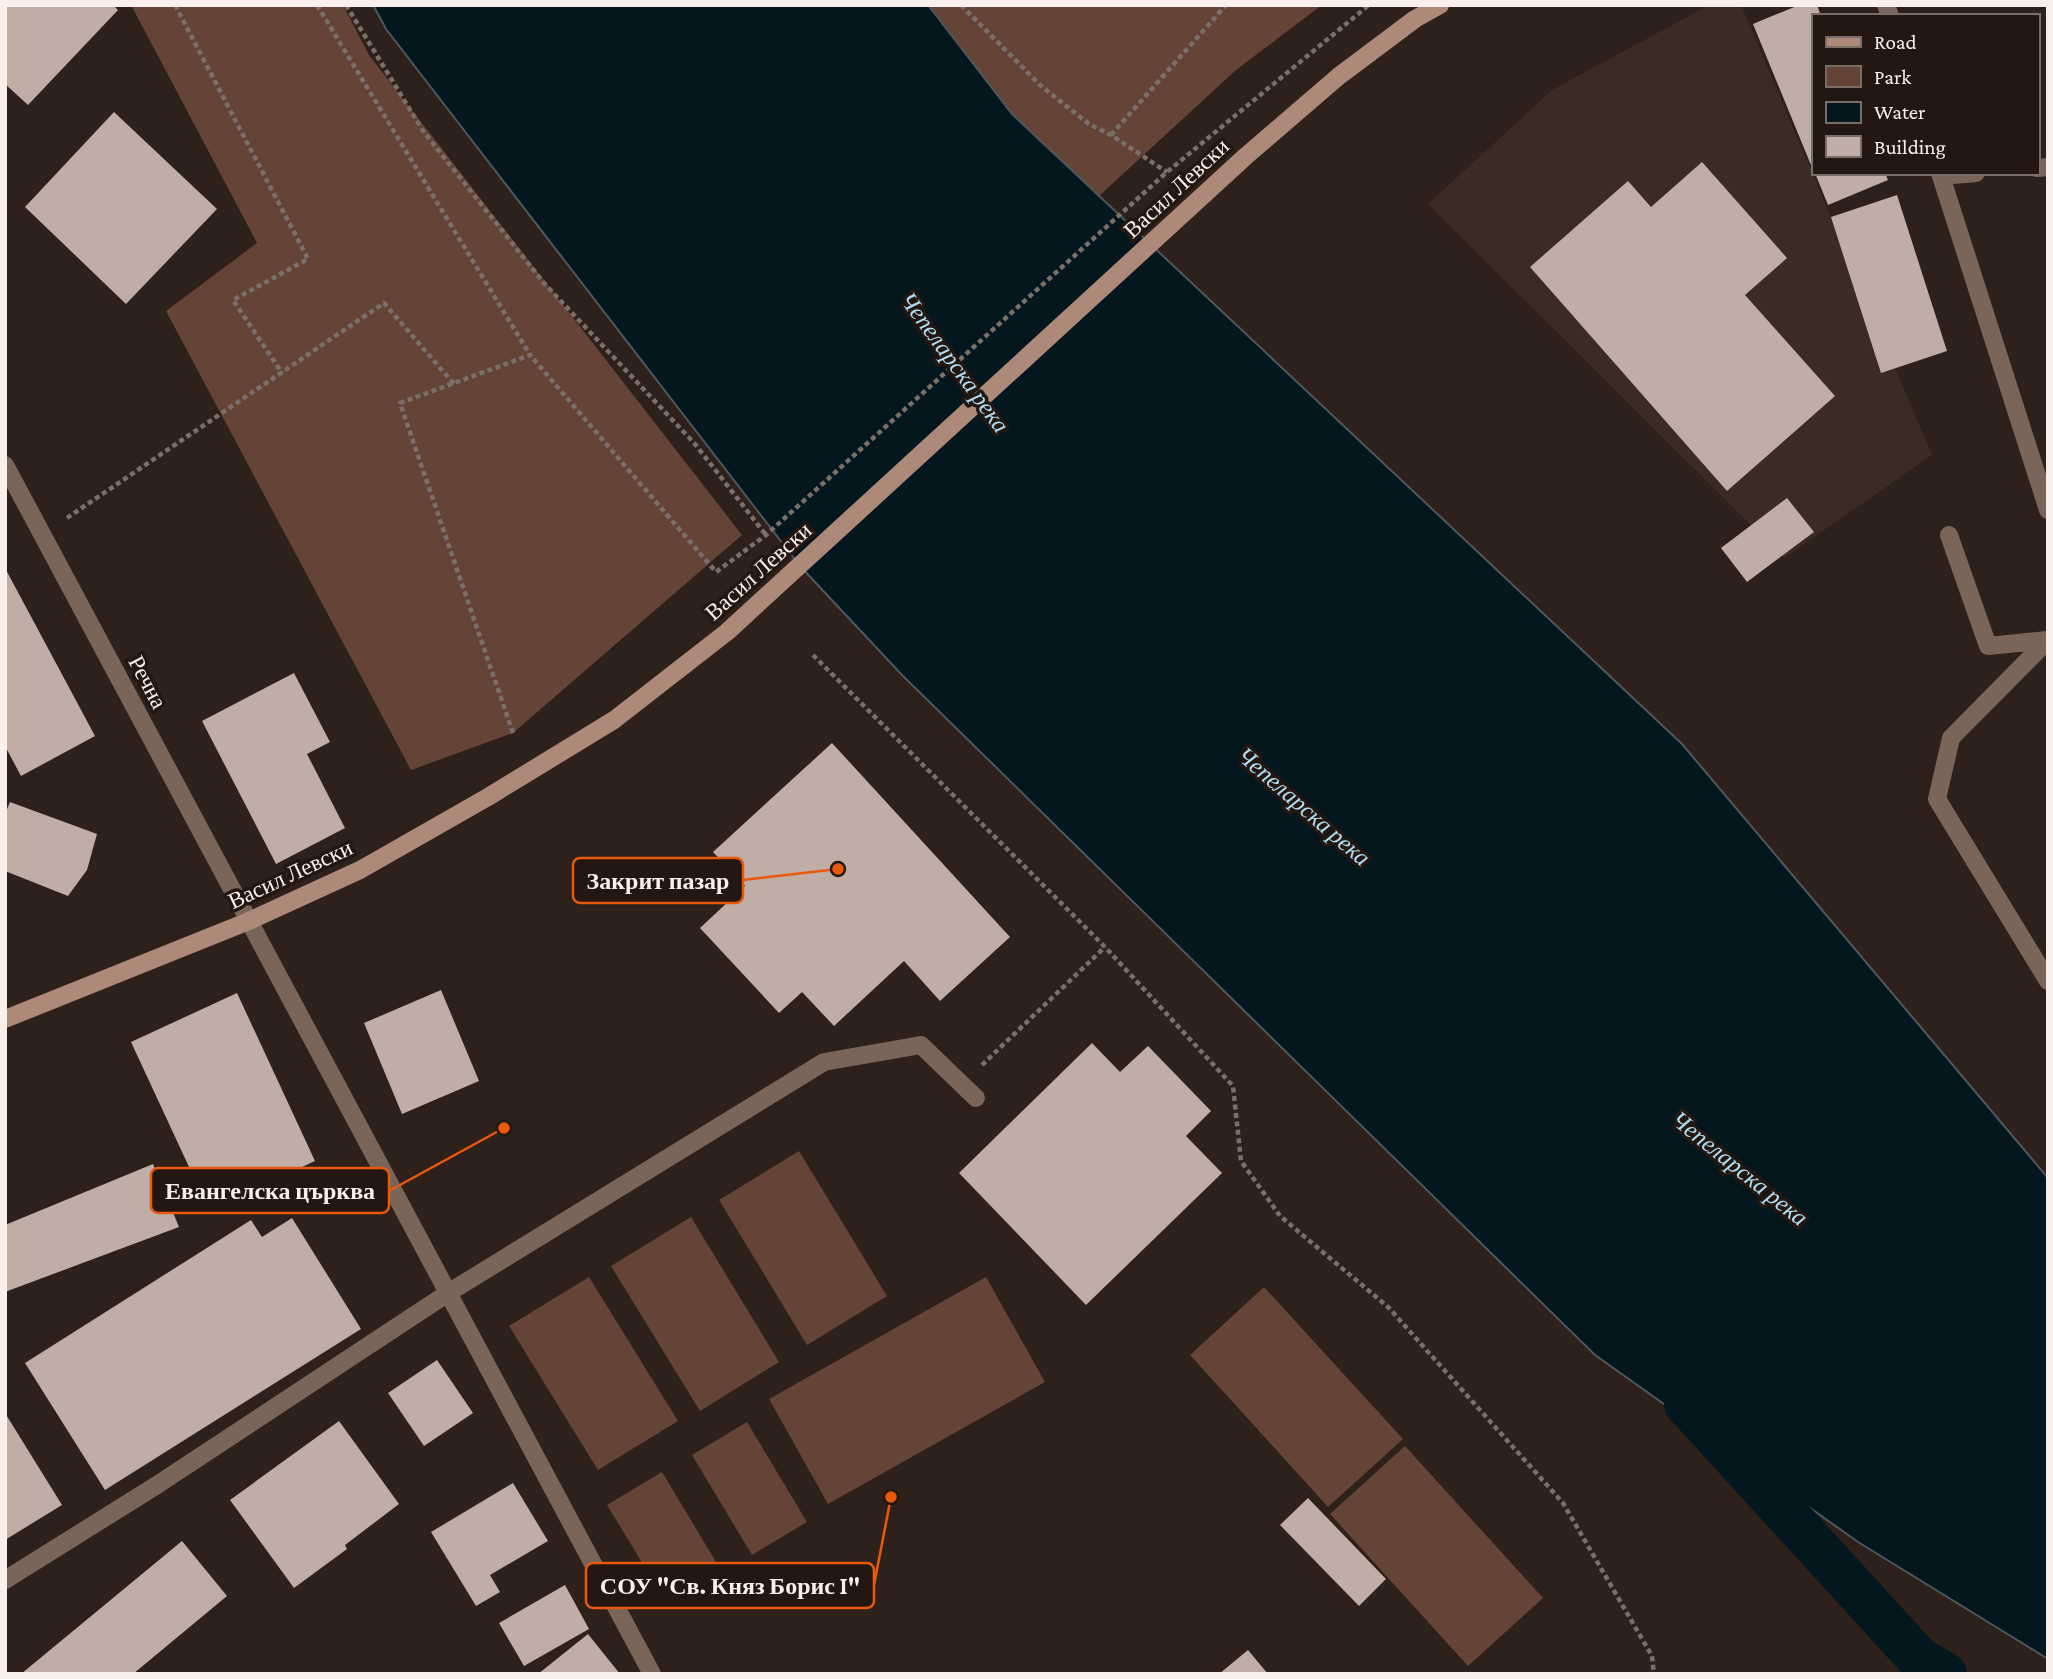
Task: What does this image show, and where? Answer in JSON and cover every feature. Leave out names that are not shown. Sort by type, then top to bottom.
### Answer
[{"type":"main road","name":"Васил Левски","points":[[5,1019],[249,921],[360,870],[488,797],[614,720],[727,632],[1246,156],[1339,76],[1415,19],[1440,5]]},
{"type":"street","points":[[1940,175],[2048,510]]},
{"type":"street","name":"Речна","points":[[5,465],[652,1674]]},
{"type":"street","points":[[1949,535],[1988,646],[2048,640]]},
{"type":"street","points":[[2048,640],[1951,738],[1937,799],[2048,981]]},
{"type":"street","points":[[5,1580],[168,1477],[448,1293],[824,1062],[921,1045],[976,1098]]},
{"type":"path","points":[[175,5],[308,259],[233,300],[282,373]]},
{"type":"path","points":[[317,5],[530,355],[716,572],[766,535],[1167,172],[1369,5]]},
{"type":"path","points":[[346,5],[423,131],[544,282],[695,443],[766,535]]},
{"type":"path","points":[[961,5],[1040,85],[1089,124],[1111,135],[1167,172]]},
{"type":"path","points":[[1111,135],[1226,5]]},
{"type":"path","points":[[43,535],[384,303],[453,384]]},
{"type":"path","points":[[513,733],[400,404],[530,355]]},
{"type":"path","points":[[813,654],[1105,947],[1233,1086],[1241,1161],[1280,1216],[1388,1307],[1563,1503],[1653,1656],[1654,1674]]},
{"type":"path","points":[[962,1084],[1105,947]]},
{"type":"shaded area","points":[[1709,5],[1741,5],[1932,455],[1784,558],[1428,204],[1552,90]]},
{"type":"green space","points":[[131,5],[343,5],[369,55],[742,535],[513,733],[411,770],[166,311],[257,243]]},
{"type":"green space","points":[[928,5],[1322,5],[1236,70],[1099,196],[1012,114]]},
{"type":"green space","points":[[799,1151],[887,1296],[807,1345],[719,1200]]},
{"type":"green space","points":[[691,1217],[779,1362],[700,1411],[611,1266]]},
{"type":"green space","points":[[589,1277],[678,1421],[598,1470],[509,1326]]},
{"type":"green space","points":[[986,1277],[1045,1382],[828,1504],[769,1399]]},
{"type":"green space","points":[[1264,1287],[1403,1439],[1328,1507],[1190,1355]]},
{"type":"green space","points":[[747,1422],[807,1522],[752,1555],[692,1455]]},
{"type":"green space","points":[[1405,1446],[1543,1598],[1468,1666],[1330,1514]]},
{"type":"green space","points":[[662,1472],[722,1572],[668,1605],[607,1505]]},
{"type":"water","name":"Чепеларска река","points":[[373,5],[928,5],[1012,114],[1682,744],[2048,1178],[2048,1659],[1858,1542],[1595,1355],[902,675],[800,566],[386,29]]},
{"type":"building","points":[[5,5],[113,5],[118,10],[28,105],[5,84]]},
{"type":"building","points":[[1799,5],[1817,5],[1820,14],[1812,14],[1812,168],[1753,24]]},
{"type":"building","points":[[114,112],[217,209],[126,304],[25,207]]},
{"type":"building","points":[[1702,162],[1787,258],[1745,295],[1835,396],[1727,491],[1530,267],[1628,181],[1651,207]]},
{"type":"building","points":[[1816,175],[1886,175],[1888,180],[1828,205]]},
{"type":"building","points":[[1897,195],[1947,351],[1881,373],[1831,217]]},
{"type":"building","points":[[1787,498],[1814,532],[1747,582],[1721,548]]},
{"type":"building","points":[[5,568],[95,736],[21,776],[5,746]]},
{"type":"building","points":[[294,673],[330,742],[307,754],[345,828],[276,864],[202,721]]},
{"type":"building","points":[[832,743],[1010,937],[940,1001],[904,961],[834,1026],[802,992],[779,1013],[700,928],[745,886],[713,852]]},
{"type":"building","points":[[10,802],[97,834],[87,870],[68,896],[5,871],[5,814]]},
{"type":"building","points":[[441,990],[479,1081],[402,1114],[364,1023]]},
{"type":"building","points":[[237,993],[315,1161],[209,1210],[131,1042]]},
{"type":"building","points":[[1092,1043],[1120,1072],[1148,1046],[1211,1111],[1186,1136],[1222,1173],[1086,1305],[959,1173]]},
{"type":"building","points":[[153,1164],[179,1227],[5,1292],[5,1225]]},
{"type":"building","points":[[292,1218],[361,1329],[105,1490],[25,1363],[251,1220],[262,1237]]},
{"type":"building","points":[[437,1360],[473,1413],[424,1446],[388,1393]]},
{"type":"building","points":[[5,1413],[62,1505],[5,1540]]},
{"type":"building","points":[[339,1421],[399,1504],[345,1545],[347,1549],[294,1588],[230,1500]]},
{"type":"building","points":[[513,1483],[548,1541],[490,1575],[500,1592],[476,1606],[431,1532]]},
{"type":"building","points":[[1308,1498],[1386,1579],[1359,1606],[1280,1525]]},
{"type":"building","points":[[182,1541],[227,1596],[133,1674],[21,1674]]},
{"type":"building","points":[[565,1585],[589,1629],[524,1666],[499,1623]]},
{"type":"building","points":[[588,1634],[620,1674],[538,1674]]},
{"type":"building","points":[[1248,1650],[1268,1674],[1219,1674]]},
{"type":"waterway","points":[[1686,1404],[1919,1659],[1945,1674]]},
{"type":"place","name":"Закрит пазар","points":[[838,869]]},
{"type":"place","name":"Евангелска църква","points":[[504,1128]]},
{"type":"place","name":"СОУ \"Св. Княз Борис I\"","points":[[891,1497]]}]
